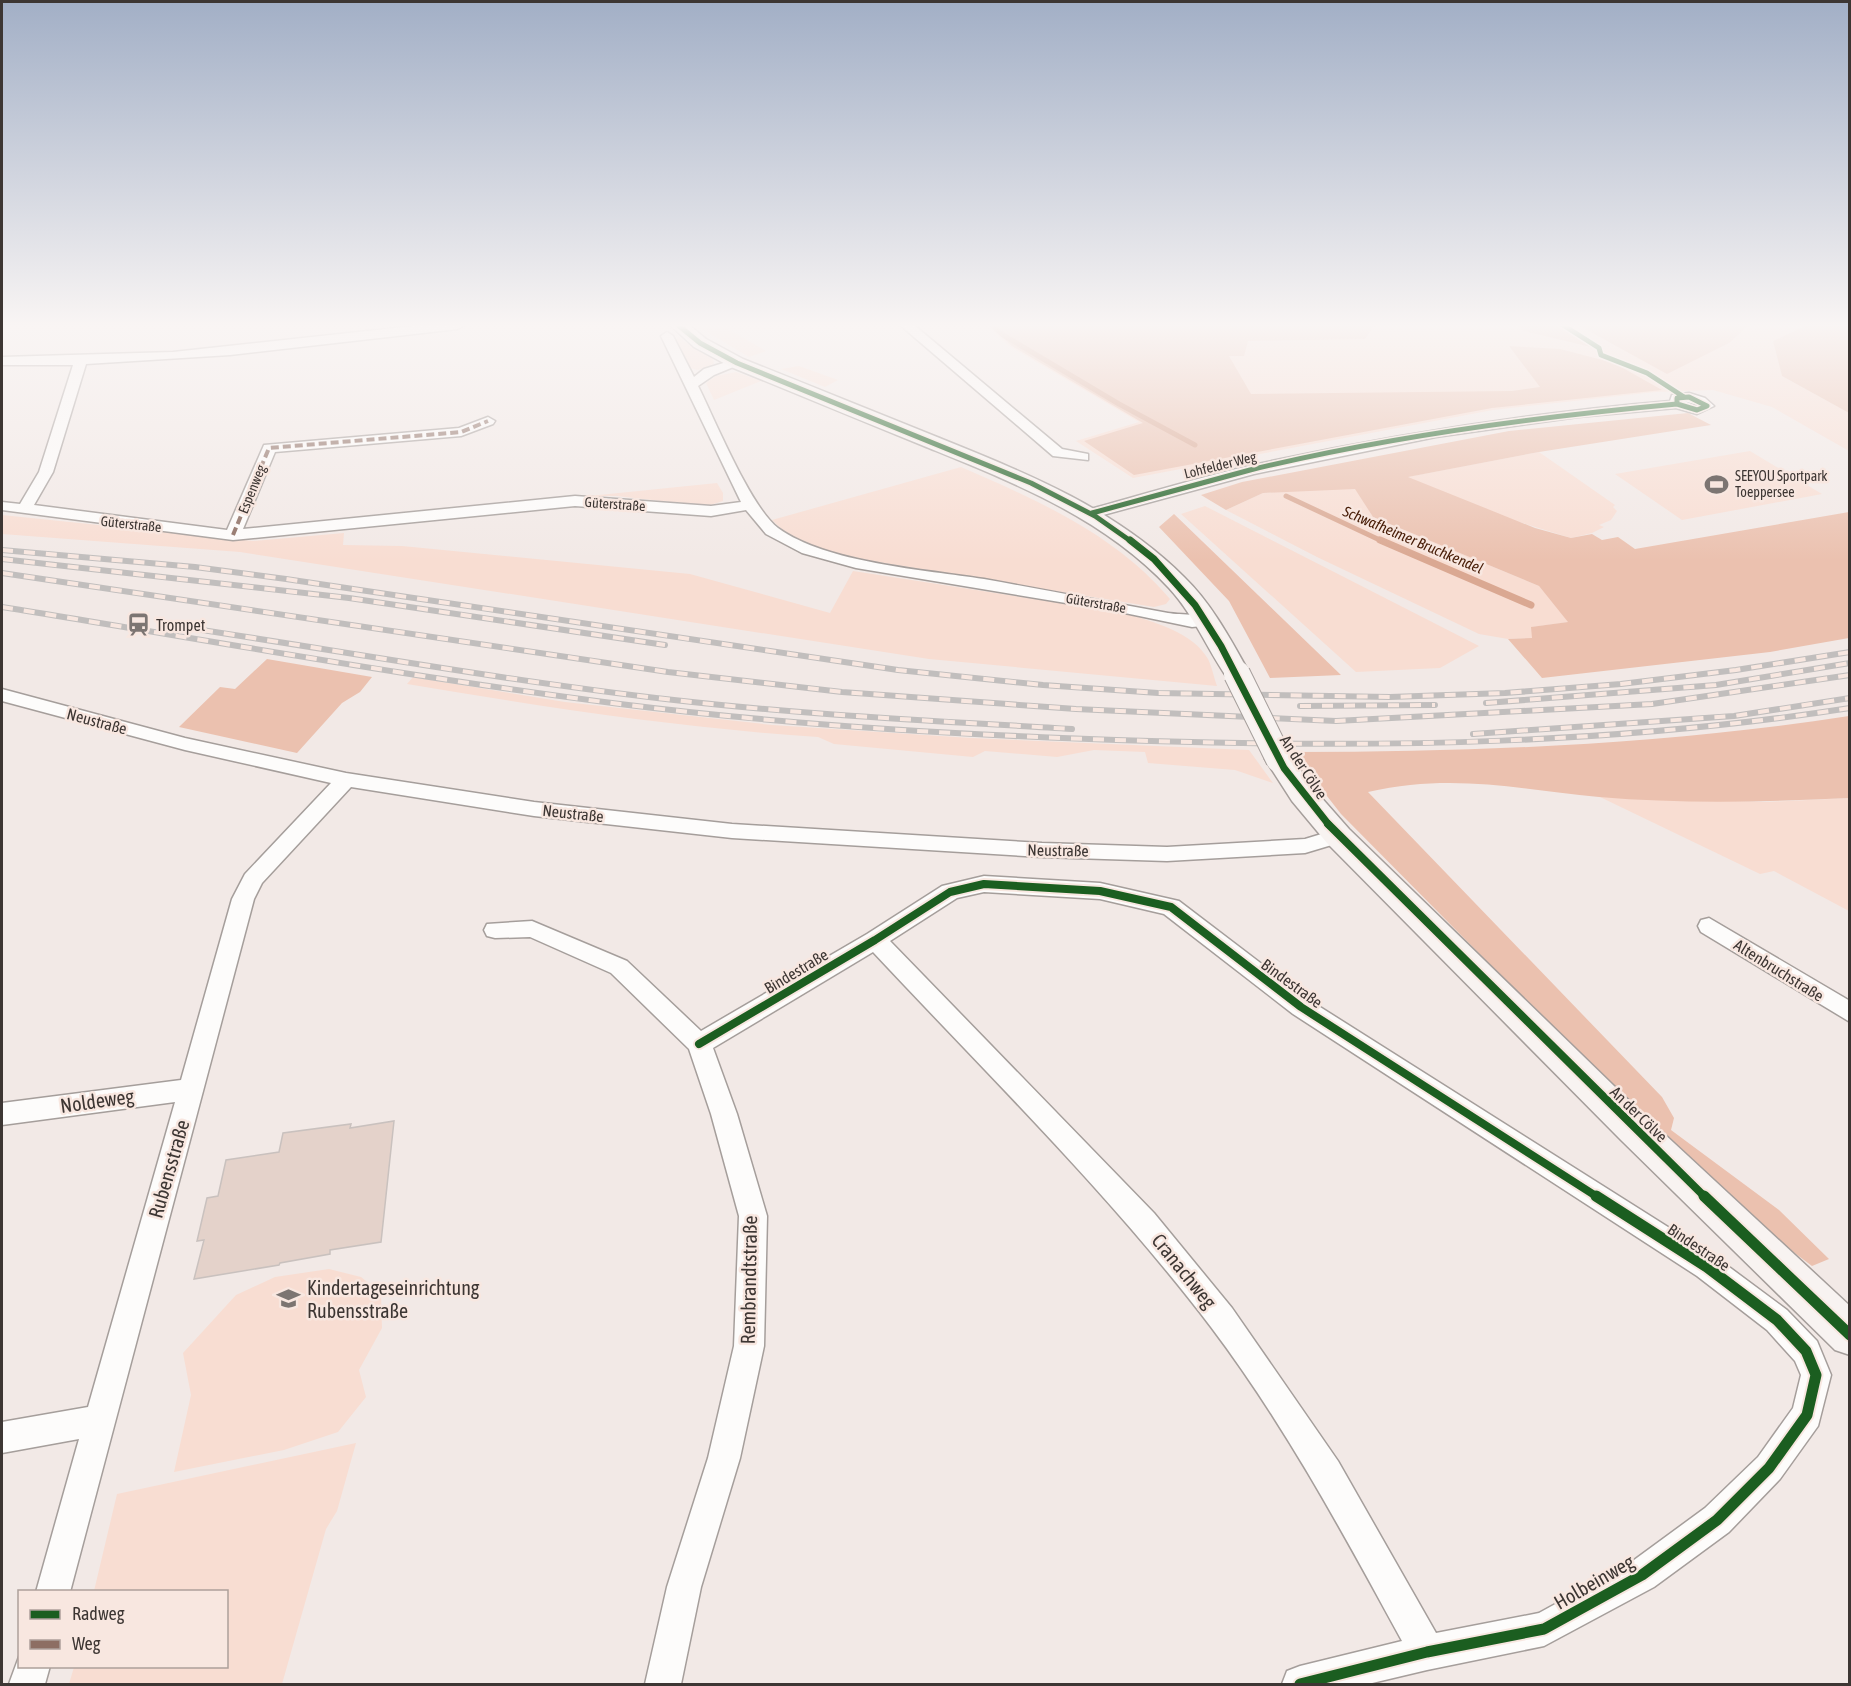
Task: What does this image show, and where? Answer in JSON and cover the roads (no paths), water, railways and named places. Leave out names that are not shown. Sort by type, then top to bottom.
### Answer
[{"type":"street","points":[[24,509],[46,472],[67,404]]},
{"type":"street","points":[[699,404],[750,505]]},
{"type":"street","name":"An der Cölve","points":[[838,404],[1029,481],[1092,513],[1157,563],[1178,584],[1206,621],[1237,674],[1279,759],[1302,794],[1338,836],[1634,1129],[1850,1335]]},
{"type":"street","points":[[999,404],[1058,453],[1083,457]]},
{"type":"street","name":"Lohfelder Weg","points":[[1092,513],[1252,470],[1436,433],[1578,413],[1677,404]]},
{"type":"street","name":"Espenweg","points":[[233,535],[269,448],[461,432],[488,421]]},
{"type":"street","name":"Güterstraße","points":[[2,506],[233,535],[575,501],[711,511],[750,505],[772,531],[808,550],[856,563],[1120,607],[1167,618],[1192,622],[1206,621]]},
{"type":"street","name":"Neustraße","points":[[2,695],[196,747],[345,780],[534,808],[732,831],[1042,850],[1156,854],[1305,846],[1338,836]]},
{"type":"street","name":"Rubensstraße","points":[[53,1590],[193,1089],[243,899],[253,879],[345,780]]},
{"type":"street","name":"Bindestraße","points":[[699,1044],[950,892],[984,884],[1100,891],[1171,907],[1301,1007],[1707,1267],[1777,1320],[1806,1351],[1816,1375]]},
{"type":"street","name":"Altenbruchstraße","points":[[1709,926],[1850,1013]]},
{"type":"street","name":"Rembrandtstraße","points":[[495,930],[532,929],[619,967],[699,1044],[724,1114],[753,1216],[749,1346],[724,1458],[684,1587],[663,1684]]},
{"type":"street","name":"Cranachweg","points":[[874,940],[1144,1222],[1222,1318],[1327,1472],[1427,1652]]},
{"type":"street","name":"Noldeweg","points":[[2,1114],[193,1089]]},
{"type":"street","name":"Holbeinweg","points":[[1300,1684],[1427,1652],[1544,1629],[1642,1575],[1717,1520],[1769,1468],[1807,1415],[1816,1375]]},
{"type":"street","points":[[2,1437],[101,1420]]},
{"type":"street","points":[[27,1684],[31,1668]]},
{"type":"waterway","name":"Schwafheimer Bruchkendel","points":[[1118,404],[1195,445]]},
{"type":"waterway","name":"Schwafheimer Bruchkendel","points":[[1286,496],[1384,542]]},
{"type":"waterway","name":"Schwafheimer Bruchkendel","points":[[1380,540],[1531,605]]},
{"type":"railway","points":[[2,550],[195,567],[286,579],[898,670],[1043,685],[1158,693],[1390,697],[1505,693],[1621,684],[1736,670],[1850,652]]},
{"type":"railway","points":[[2,559],[349,598],[665,645]]},
{"type":"railway","points":[[2,573],[668,672],[842,692],[1076,709],[1336,721],[1652,704],[1850,675]]},
{"type":"railway","points":[[2,607],[388,671],[543,694],[686,712],[952,733],[1239,743],[1502,741],[1676,729],[1850,708]]},
{"type":"railway","points":[[202,630],[497,676],[674,700],[823,714],[1072,729]]},
{"type":"railway","points":[[1486,703],[1716,685],[1850,663]]},
{"type":"railway","points":[[1473,734],[1734,716],[1850,698]]},
{"type":"railway","points":[[1300,706],[1435,705]]},
{"type":"place","name":"SEEYOU Sportpark Toeppersee","points":[[1717,484]]},
{"type":"place","name":"Trompet","points":[[138,625]]},
{"type":"place","name":"Kindertageseinrichtung Rubensstraße","points":[[289,1299]]}]
